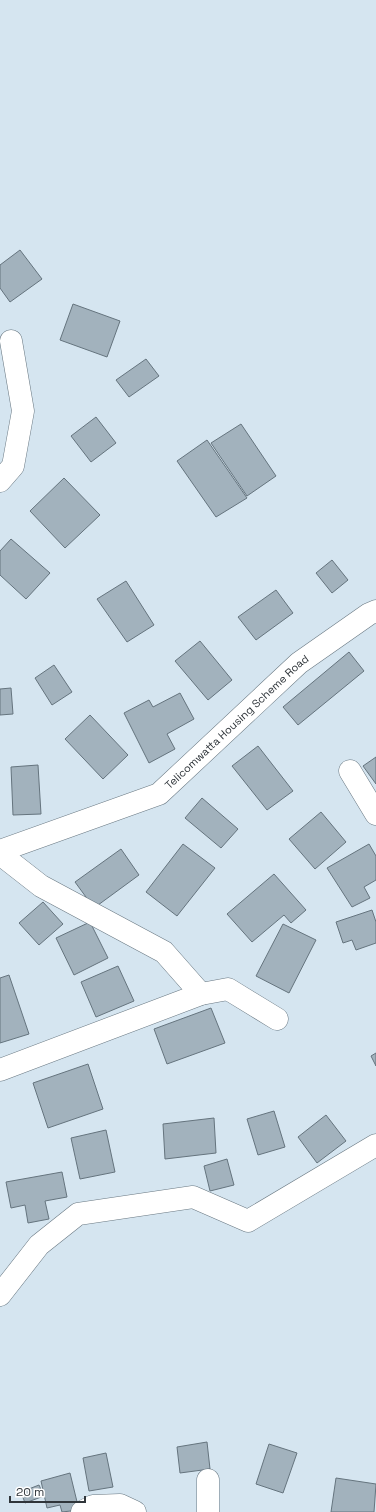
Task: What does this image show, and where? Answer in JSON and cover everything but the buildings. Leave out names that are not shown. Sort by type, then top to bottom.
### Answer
[{"type":"street","points":[[0,481],[12,466],[23,410],[11,341]]},
{"type":"street","name":"Telicomwatta Housing Scheme Road","points":[[0,852],[159,794],[299,663],[369,614],[376,612]]},
{"type":"street","points":[[350,772],[376,814]]},
{"type":"street","points":[[0,852],[41,886],[164,952],[201,994]]},
{"type":"street","points":[[0,1070],[201,994],[228,989],[277,1019]]},
{"type":"street","points":[[0,1295],[38,1245],[78,1214],[193,1197],[248,1221],[376,1145]]},
{"type":"street","points":[[208,1480],[208,1512]]},
{"type":"street","points":[[82,1512],[93,1506],[120,1504],[135,1512]]}]
